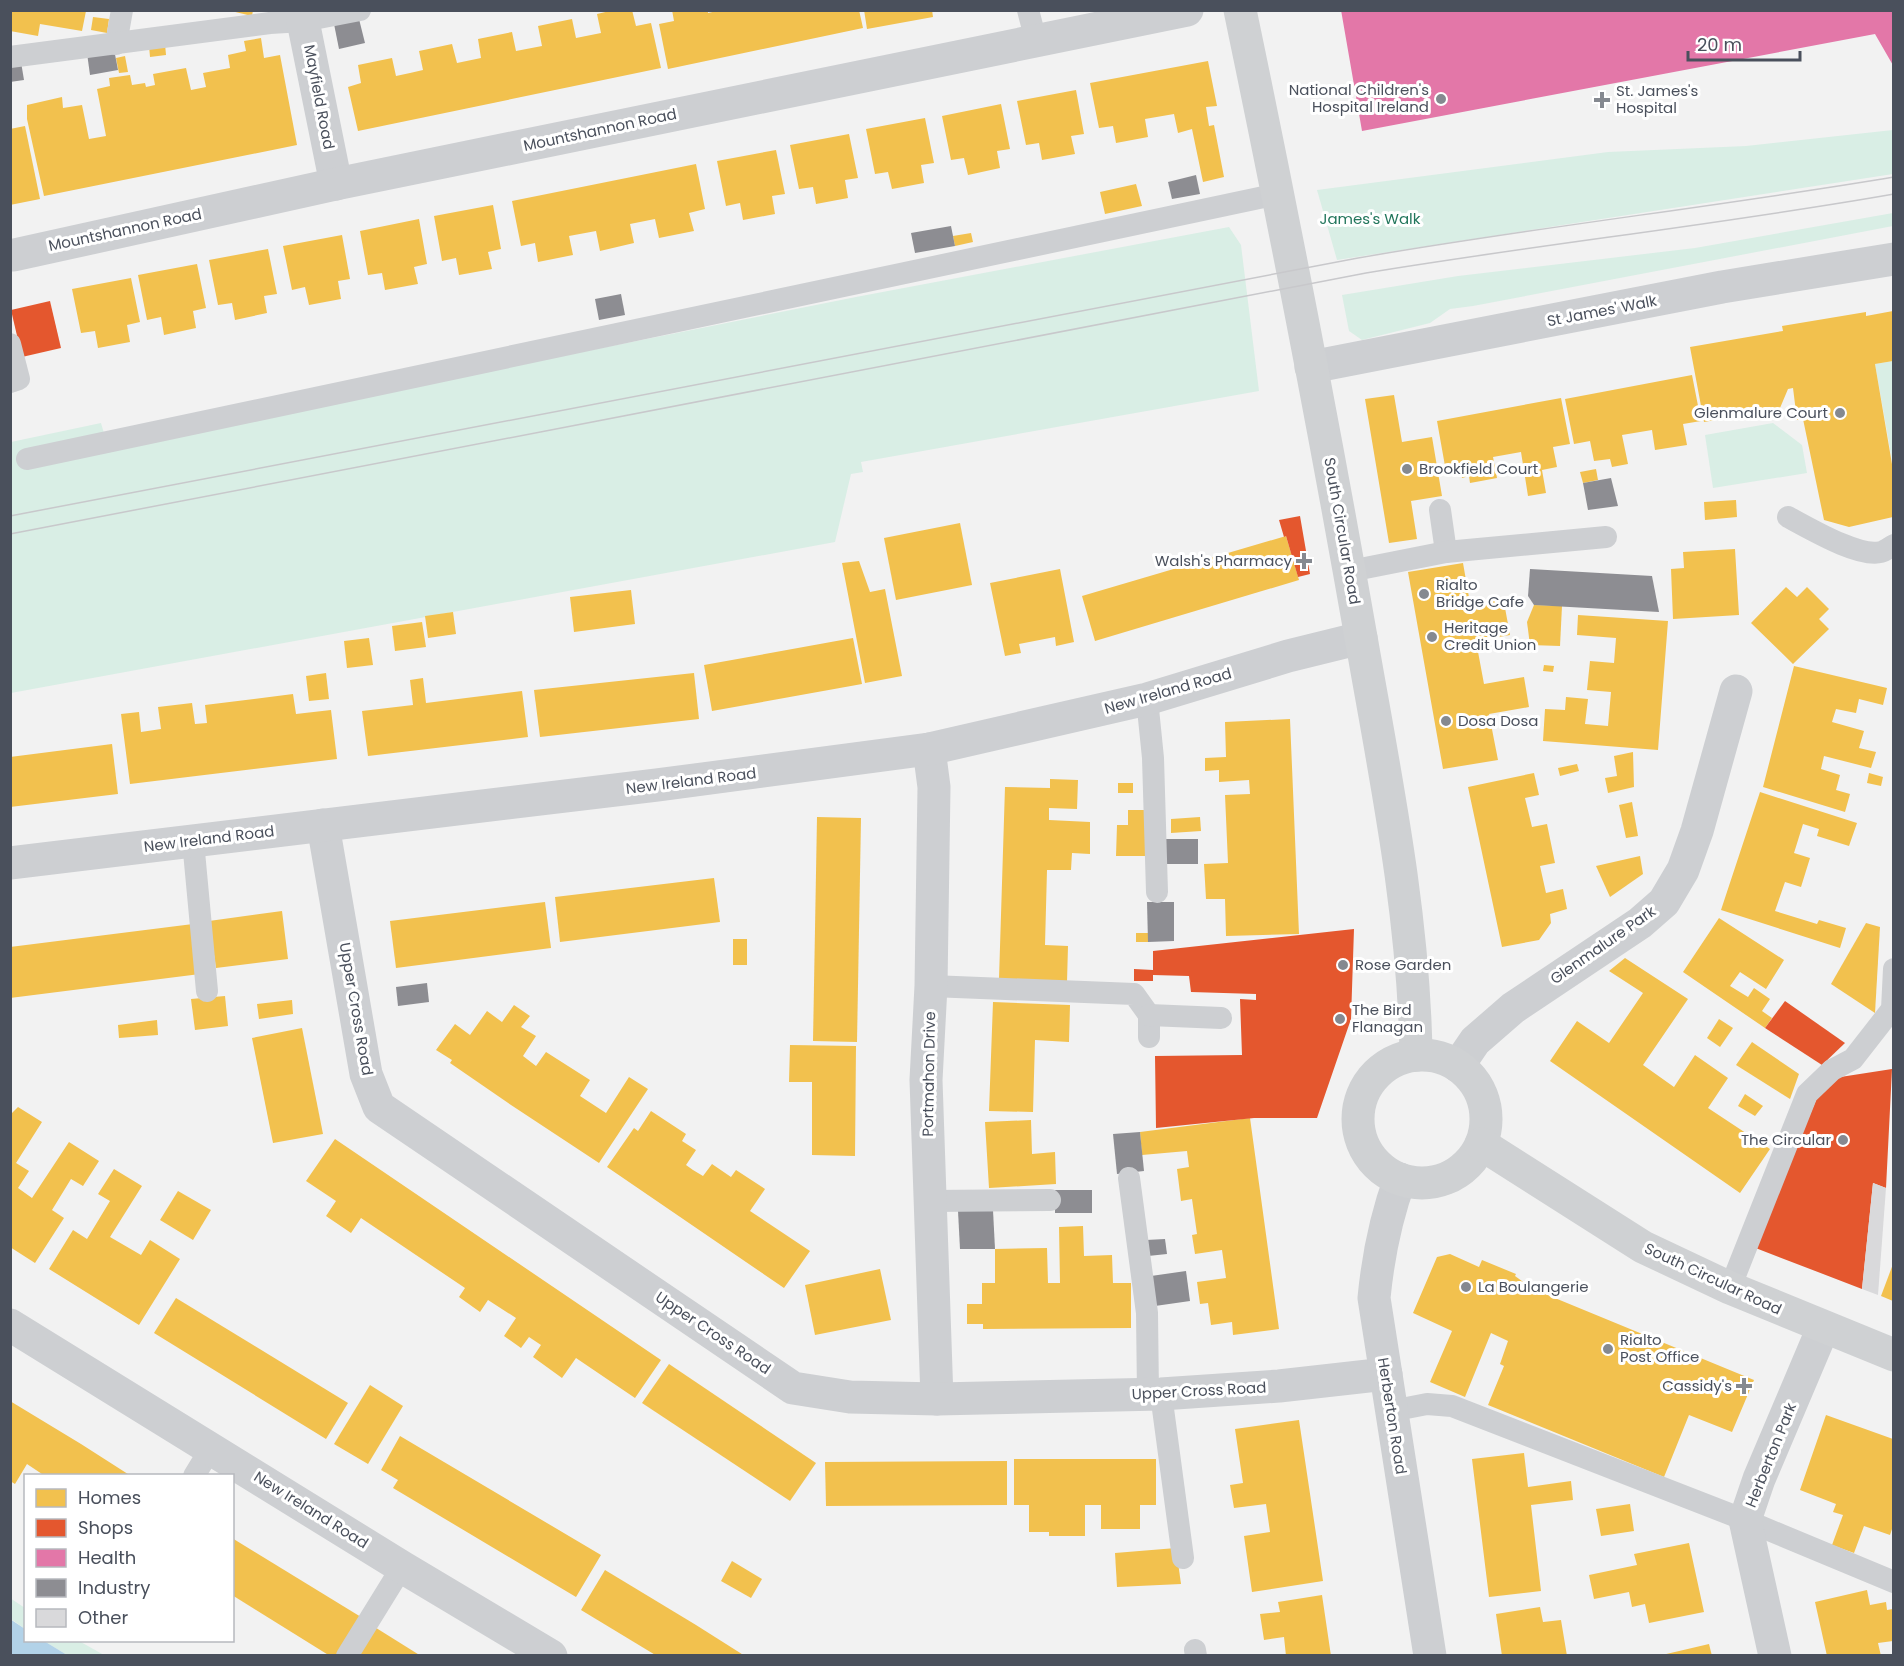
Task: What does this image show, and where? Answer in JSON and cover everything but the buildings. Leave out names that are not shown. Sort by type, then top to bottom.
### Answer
[{"type":"main road","name":"South Circular Road","points":[[1240,10],[1289,250],[1350,571],[1407,915],[1415,1009],[1416,1055]]},
{"type":"main road","points":[[1416,1055],[1435,1057],[1458,1066],[1473,1081],[1481,1094],[1485,1110],[1486,1123],[1481,1144],[1464,1167],[1438,1181],[1400,1179],[1385,1171],[1366,1150],[1359,1128],[1359,1108],[1363,1094],[1378,1072],[1399,1059],[1416,1055]]},
{"type":"main road","name":"South Circular Road","points":[[1481,1144],[1643,1247],[1730,1288],[1893,1355]]},
{"type":"street","name":"Mountshannon Road","points":[[12,256],[1032,26],[1187,10]]},
{"type":"street","name":"Mayfield Road","points":[[304,16],[336,184]]},
{"type":"street","name":"St James' Walk","points":[[1311,367],[1722,287],[1893,259]]},
{"type":"street","name":"New Ireland Road","points":[[10,863],[645,787],[929,749],[1147,699],[1288,656],[1361,638]]},
{"type":"street","name":"Glenmalure Park","points":[[1458,1066],[1475,1041],[1513,1008],[1640,922],[1664,902],[1683,870],[1736,691]]},
{"type":"street","name":"Portmahon Drive","points":[[929,749],[934,787],[931,986],[926,1080],[937,1399]]},
{"type":"street","name":"Upper Cross Road","points":[[323,825],[366,1074],[379,1107],[794,1388],[850,1396],[937,1399],[1155,1394],[1279,1386],[1386,1374]]},
{"type":"street","name":"Herberton Road","points":[[1400,1179],[1384,1232],[1374,1298],[1430,1656]]},
{"type":"street","name":"Herberton Park","points":[[1775,1656],[1745,1520],[1759,1479],[1823,1328]]},
{"type":"street","name":"New Ireland Road","points":[[13,1333],[211,1448],[402,1567],[551,1656]]},
{"type":"lane","points":[[116,44],[122,10]]},
{"type":"lane","points":[[10,57],[360,10]]},
{"type":"lane","points":[[27,459],[1278,194]]},
{"type":"lane","points":[[10,344],[19,379],[10,382]]},
{"type":"lane","points":[[1440,510],[1446,552]]},
{"type":"lane","points":[[1788,517],[1825,537],[1866,552],[1882,552],[1893,545]]},
{"type":"lane","points":[[1350,571],[1446,552],[1606,537]]},
{"type":"lane","points":[[1147,699],[1153,758],[1157,892]]},
{"type":"lane","points":[[193,841],[207,990]]},
{"type":"lane","points":[[1730,1288],[1806,1094],[1832,1070],[1853,1059],[1892,1009],[1893,969]]},
{"type":"lane","points":[[931,986],[1134,994],[1149,1026],[1221,1018]]},
{"type":"lane","points":[[1129,1178],[1155,1394],[1183,1558]]},
{"type":"lane","points":[[930,1201],[1050,1200]]},
{"type":"lane","points":[[1391,1411],[1427,1404],[1452,1406],[1745,1520],[1893,1582]]},
{"type":"lane","points":[[195,1474],[211,1448]]},
{"type":"lane","points":[[346,1656],[402,1567]]},
{"type":"green space","name":"James's Walk","points":[[1893,130],[1893,174],[1337,260],[1317,190],[1608,152],[1746,146]]},
{"type":"green space","points":[[1893,213],[1893,226],[1450,309],[1430,323],[1362,340],[1349,331],[1342,295],[1458,276],[1695,248]]},
{"type":"green space","points":[[1229,227],[1241,245],[1259,391],[861,462],[863,472],[851,474],[835,542],[11,693],[11,442],[101,423],[108,447],[856,297]]},
{"type":"green space","points":[[1893,361],[1893,466],[1875,364]]},
{"type":"green space","points":[[1773,423],[1802,445],[1807,473],[1713,488],[1705,435]]},
{"type":"green space","points":[[10,1598],[24,1607],[24,1628],[11,1619]]},
{"type":"green space","points":[[46,1642],[81,1642],[104,1655],[67,1655]]},
{"type":"water","points":[[10,1619],[24,1628],[24,1642],[46,1642],[67,1655],[11,1655]]},
{"type":"tram line","points":[[10,516],[1358,258],[1894,177]]},
{"type":"tram line","points":[[10,534],[1366,273],[1894,194]]},
{"type":"place","name":"National Children's Hospital Ireland","points":[[1441,99]]},
{"type":"place","name":"St. James's Hospital","points":[[1602,100]]},
{"type":"place","name":"Glenmalure Court","points":[[1840,413]]},
{"type":"place","name":"Brookfield Court","points":[[1407,469]]},
{"type":"place","name":"Walsh's Pharmacy","points":[[1304,561]]},
{"type":"place","name":"Rialto Bridge Cafe","points":[[1424,594]]},
{"type":"place","name":"Heritage Credit Union","points":[[1432,637]]},
{"type":"place","name":"Dosa Dosa","points":[[1446,721]]},
{"type":"place","name":"Rose Garden","points":[[1343,965]]},
{"type":"place","name":"The Bird Flanagan","points":[[1340,1019]]},
{"type":"place","name":"The Circular","points":[[1843,1140]]},
{"type":"place","name":"La Boulangerie","points":[[1466,1287]]},
{"type":"place","name":"Rialto Post Office","points":[[1608,1349]]},
{"type":"place","name":"Cassidy's","points":[[1744,1386]]}]
